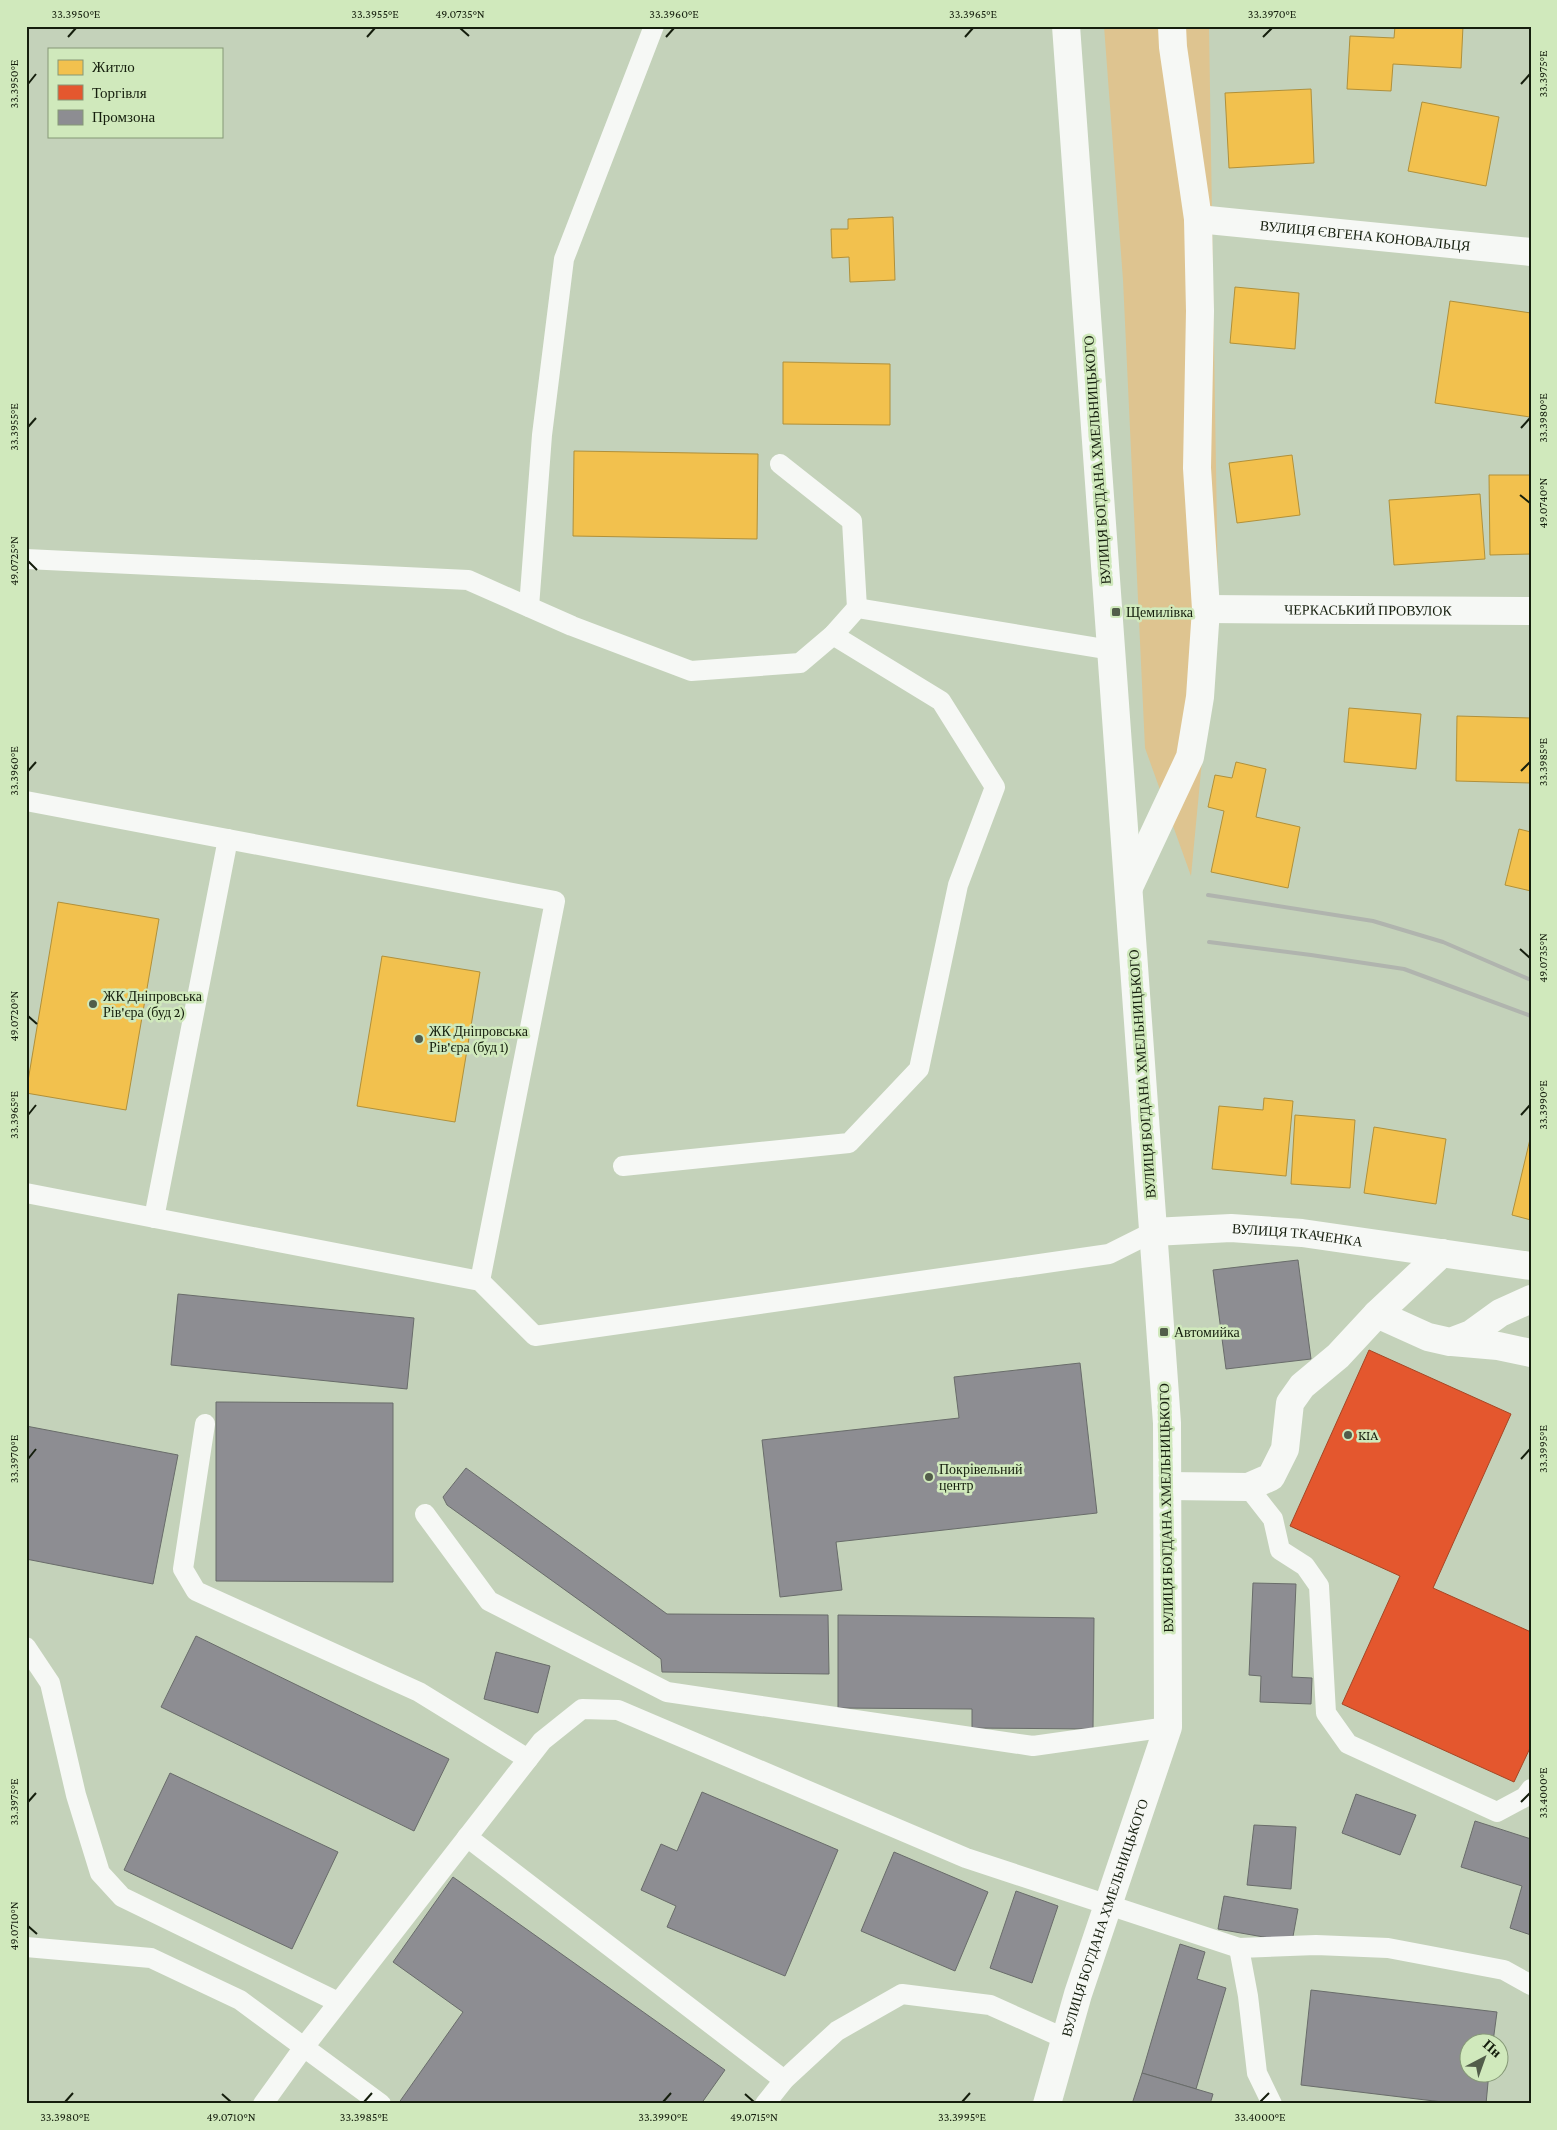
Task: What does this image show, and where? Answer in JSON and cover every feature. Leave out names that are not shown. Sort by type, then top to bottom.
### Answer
[{"type":"street","name":"ВУЛИЦЯ БОГДАНА ХМЕЛЬНИЦЬКОГО","points":[[1047,2104],[1078,1994],[1168,1728],[1169,1486],[1167,1423],[1066,26]]},
{"type":"street","points":[[1129,887],[1190,757],[1200,698],[1206,609],[1197,468],[1200,311],[1198,219],[1173,47],[1172,26]]},
{"type":"street","name":"ВУЛИЦЯ ЄВГЕНА КОНОВАЛЬЦЯ","points":[[1198,219],[1531,252]]},
{"type":"street","name":"ЧЕРКАСЬКИЙ ПРОВУЛОК","points":[[1206,609],[1531,611]]},
{"type":"street","name":"ВУЛИЦЯ ТКАЧЕНКА","points":[[1153,1232],[1231,1228],[1302,1233],[1531,1266]]},
{"type":"street","points":[[1169,1486],[1248,1487],[1272,1477],[1285,1449],[1290,1403],[1302,1386],[1338,1356],[1377,1314],[1442,1254]]},
{"type":"street","points":[[1450,1342],[1471,1334],[1500,1313],[1531,1298]]},
{"type":"street","points":[[1377,1314],[1428,1337],[1450,1342],[1498,1346],[1531,1352]]},
{"type":"lane","points":[[529,607],[542,435],[564,260],[654,26]]},
{"type":"lane","points":[[26,559],[468,580],[572,626],[691,671],[800,663],[833,636],[857,608],[852,521],[780,464]]},
{"type":"lane","points":[[857,608],[1111,650]]},
{"type":"lane","points":[[623,1166],[849,1143],[919,1069],[958,885],[995,787],[941,701],[833,636]]},
{"type":"lane","points":[[26,801],[555,902],[480,1281]]},
{"type":"lane","points":[[154,1218],[228,839]]},
{"type":"lane","points":[[26,1194],[480,1281],[534,1336],[1109,1254],[1153,1232]]},
{"type":"lane","points":[[205,1424],[183,1569],[196,1591],[419,1692],[528,1759]]},
{"type":"lane","points":[[1248,1487],[1274,1519],[1280,1550],[1305,1566],[1319,1586],[1326,1713],[1348,1744],[1497,1812],[1525,1797],[1531,1789]]},
{"type":"lane","points":[[425,1514],[489,1601],[667,1692],[1033,1746],[1168,1728]]},
{"type":"lane","points":[[26,1647],[50,1683],[76,1795],[100,1873],[122,1897],[338,2002]]},
{"type":"lane","points":[[263,2104],[338,2002],[542,1741],[582,1709],[618,1710],[966,1858],[1109,1903],[1240,1948],[1316,1945],[1388,1948],[1504,1970],[1531,1985]]},
{"type":"lane","points":[[467,1837],[784,2080]]},
{"type":"lane","points":[[26,1947],[151,1958],[240,2000],[381,2104]]},
{"type":"lane","points":[[1240,1948],[1257,2073],[1272,2104]]},
{"type":"lane","points":[[766,2104],[784,2080],[837,2031],[902,1994],[990,2005],[1066,2039]]},
{"type":"shaded area","points":[[1104,26],[1209,26],[1218,593],[1191,876],[1145,748],[1123,280]]},
{"type":"building: Житло","points":[[1395,26],[1463,26],[1461,68],[1393,64],[1391,91],[1347,89],[1350,36],[1394,38]]},
{"type":"building: Житло","points":[[1311,89],[1314,163],[1229,168],[1225,93]]},
{"type":"building: Житло","points":[[1422,102],[1499,117],[1486,186],[1408,171]]},
{"type":"building: Житло","points":[[893,217],[895,280],[850,282],[849,257],[832,258],[831,229],[848,229],[848,219]]},
{"type":"building: Житло","points":[[1235,287],[1299,293],[1295,349],[1230,343]]},
{"type":"building: Житло","points":[[1450,301],[1531,313],[1530,417],[1435,403]]},
{"type":"building: Житло","points":[[783,362],[890,364],[890,425],[783,424]]},
{"type":"building: Житло","points":[[574,451],[758,454],[757,539],[573,536]]},
{"type":"building: Житло","points":[[1292,455],[1300,515],[1237,523],[1229,463]]},
{"type":"building: Житло","points":[[1489,475],[1531,475],[1531,554],[1490,555]]},
{"type":"building: Житло","points":[[1480,494],[1485,559],[1394,565],[1389,500]]},
{"type":"building: Житло","points":[[1349,708],[1421,714],[1416,769],[1344,762]]},
{"type":"building: Житло","points":[[1457,716],[1531,718],[1531,783],[1456,781]]},
{"type":"building: Житло","points":[[1236,762],[1266,769],[1256,817],[1300,827],[1288,888],[1211,872],[1224,811],[1208,807],[1215,775],[1232,778]]},
{"type":"building: Житло","points":[[1519,829],[1531,832],[1531,891],[1505,885]]},
{"type":"building: Житло","name":"ЖК Дніпровська Рів'єра (буд 2)","points":[[58,902],[159,919],[126,1110],[26,1093]]},
{"type":"building: Житло","name":"ЖК Дніпровська Рів'єра (буд 1)","points":[[382,956],[480,972],[455,1122],[357,1106]]},
{"type":"building: Житло","points":[[1264,1098],[1293,1101],[1286,1176],[1212,1169],[1219,1106],[1263,1110]]},
{"type":"building: Житло","points":[[1295,1115],[1355,1120],[1350,1188],[1291,1184]]},
{"type":"building: Житло","points":[[1374,1127],[1446,1139],[1436,1204],[1364,1193]]},
{"type":"building: Житло","points":[[1531,1135],[1531,1220],[1512,1215]]},
{"type":"building: Торгівля","points":[[1369,1350],[1511,1414],[1433,1588],[1531,1632],[1531,1746],[1514,1782],[1342,1704],[1400,1576],[1290,1526]]},
{"type":"building: Промзона","points":[[1298,1260],[1311,1359],[1226,1369],[1213,1270]]},
{"type":"building: Промзона","points":[[178,1294],[414,1318],[407,1389],[171,1365]]},
{"type":"building: Промзона","name":"Покрівельний центр","points":[[1080,1363],[1097,1513],[836,1542],[842,1590],[780,1597],[762,1440],[959,1418],[954,1377]]},
{"type":"building: Промзона","points":[[216,1402],[393,1403],[393,1582],[216,1581]]},
{"type":"building: Промзона","points":[[26,1426],[178,1455],[153,1584],[26,1559]]},
{"type":"building: Промзона","points":[[466,1468],[667,1614],[828,1615],[829,1674],[662,1672],[661,1659],[447,1505],[443,1497]]},
{"type":"building: Промзона","points":[[1253,1583],[1296,1584],[1292,1677],[1312,1678],[1311,1704],[1260,1702],[1261,1676],[1249,1675]]},
{"type":"building: Промзона","points":[[838,1615],[1094,1618],[1093,1729],[972,1728],[972,1709],[838,1708]]},
{"type":"building: Промзона","points":[[196,1636],[449,1759],[414,1831],[161,1707]]},
{"type":"building: Промзона","points":[[496,1652],[550,1666],[538,1713],[484,1699]]},
{"type":"building: Промзона","points":[[170,1773],[338,1852],[292,1949],[124,1870]]},
{"type":"building: Промзона","points":[[702,1792],[838,1850],[785,1976],[667,1927],[676,1906],[641,1890],[661,1844],[677,1851]]},
{"type":"building: Промзона","points":[[1356,1794],[1416,1815],[1400,1855],[1342,1833]]},
{"type":"building: Промзона","points":[[1475,1821],[1531,1839],[1531,1935],[1510,1928],[1522,1886],[1461,1867]]},
{"type":"building: Промзона","points":[[1254,1825],[1296,1827],[1291,1889],[1247,1885]]},
{"type":"building: Промзона","points":[[894,1852],[988,1892],[955,1971],[861,1931]]},
{"type":"building: Промзона","points":[[453,1877],[725,2070],[701,2104],[398,2104],[463,2012],[393,1962]]},
{"type":"building: Промзона","points":[[1016,1891],[1058,1906],[1032,1983],[990,1968]]},
{"type":"building: Промзона","points":[[1224,1896],[1298,1909],[1292,1942],[1218,1929]]},
{"type":"building: Промзона","points":[[1180,1944],[1205,1952],[1197,1979],[1226,1988],[1196,2089],[1142,2073]]},
{"type":"building: Промзона","points":[[1311,1990],[1497,2012],[1494,2032],[1460,2032],[1460,2082],[1488,2082],[1486,2104],[1459,2104],[1301,2085]]},
{"type":"building: Промзона","points":[[1142,2073],[1213,2094],[1210,2104],[1132,2104]]},
{"type":"railway","points":[[1208,895],[1373,921],[1443,942],[1531,980]]},
{"type":"railway","points":[[1209,942],[1404,969],[1531,1016]]},
{"type":"place","name":"Щемилівка","points":[[1116,612]]},
{"type":"place","name":"ЖК Дніпровська Рів'єра (буд 2)","points":[[93,1004]]},
{"type":"place","name":"ЖК Дніпровська Рів'єра (буд 1)","points":[[419,1039]]},
{"type":"place","name":"Автомийка","points":[[1164,1332]]},
{"type":"place","name":"KIA","points":[[1348,1435]]},
{"type":"place","name":"Покрівельний центр","points":[[929,1477]]}]
